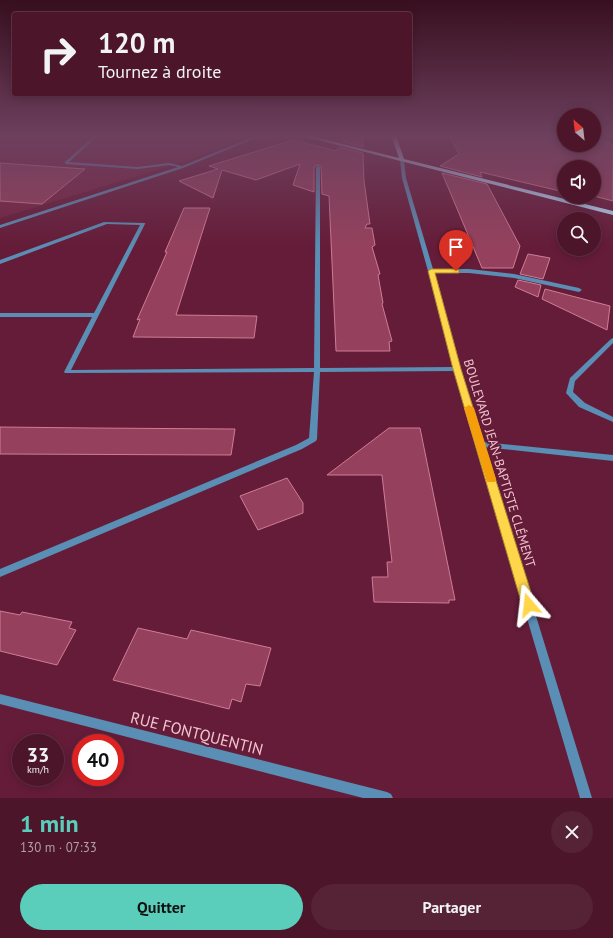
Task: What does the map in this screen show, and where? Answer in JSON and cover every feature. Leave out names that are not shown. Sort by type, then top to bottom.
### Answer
[{"type":"main road","points":[[451,172],[613,213]]},
{"type":"street","points":[[0,227],[166,172]]},
{"type":"street","points":[[0,573],[299,447],[313,439],[317,371],[318,172]]},
{"type":"street","name":"BOULEVARD JEAN-BAPTISTE CLÉMENT","points":[[403,172],[457,369],[586,798]]},
{"type":"street","points":[[0,262],[106,223],[143,224],[67,372],[457,369]]},
{"type":"street","points":[[431,271],[469,271],[514,276],[579,290]]},
{"type":"street","points":[[0,315],[97,315]]},
{"type":"street","points":[[613,340],[572,380],[569,393],[582,405],[613,420]]},
{"type":"street","points":[[480,444],[613,458]]},
{"type":"street","name":"RUE FONTQUENTIN","points":[[0,699],[387,798]]},
{"type":"shaded area","points":[[0,172],[149,172],[0,218]]},
{"type":"building","points":[[0,172],[81,172],[42,204],[0,201]]},
{"type":"building","points":[[207,172],[221,172],[213,198],[179,181]]},
{"type":"building","points":[[230,172],[277,172],[256,180]]},
{"type":"building","points":[[297,172],[314,172],[314,192],[293,185]]},
{"type":"building","points":[[321,172],[364,172],[370,224],[367,224],[365,228],[372,228],[375,245],[372,247],[380,274],[378,275],[382,304],[392,341],[389,342],[390,351],[336,351],[329,196],[322,194]]},
{"type":"building","points":[[464,172],[480,172],[482,177]]},
{"type":"building","points":[[481,172],[557,172],[557,190]]},
{"type":"building","points":[[601,172],[613,172],[613,201],[601,198]]},
{"type":"building","points":[[442,173],[487,184],[520,246],[513,268],[482,268]]},
{"type":"building","points":[[184,208],[210,208],[176,315],[257,316],[254,338],[133,337],[140,319],[137,320],[167,252],[165,252]]},
{"type":"building","points":[[528,254],[550,258],[543,279],[520,274]]},
{"type":"building","points":[[518,280],[541,285],[538,297],[515,287]]},
{"type":"building","points":[[545,289],[610,306],[607,330],[542,299]]},
{"type":"building","points":[[0,427],[235,429],[231,455],[0,454]]},
{"type":"building","points":[[389,428],[420,428],[455,600],[449,600],[449,603],[374,602],[372,577],[388,577],[387,562],[392,562],[382,475],[327,475]]},
{"type":"building","points":[[287,478],[303,503],[303,513],[258,530],[240,496]]},
{"type":"building","points":[[0,611],[20,615],[22,612],[72,622],[69,628],[76,630],[57,665],[0,651]]},
{"type":"building","points":[[138,628],[187,639],[191,630],[271,648],[260,686],[246,684],[241,702],[232,699],[229,709],[113,680]]},
{"type":"slow traffic","points":[[469,408],[491,479]]},
{"type":"route","points":[[456,271],[431,271],[457,369],[529,605]]}]
